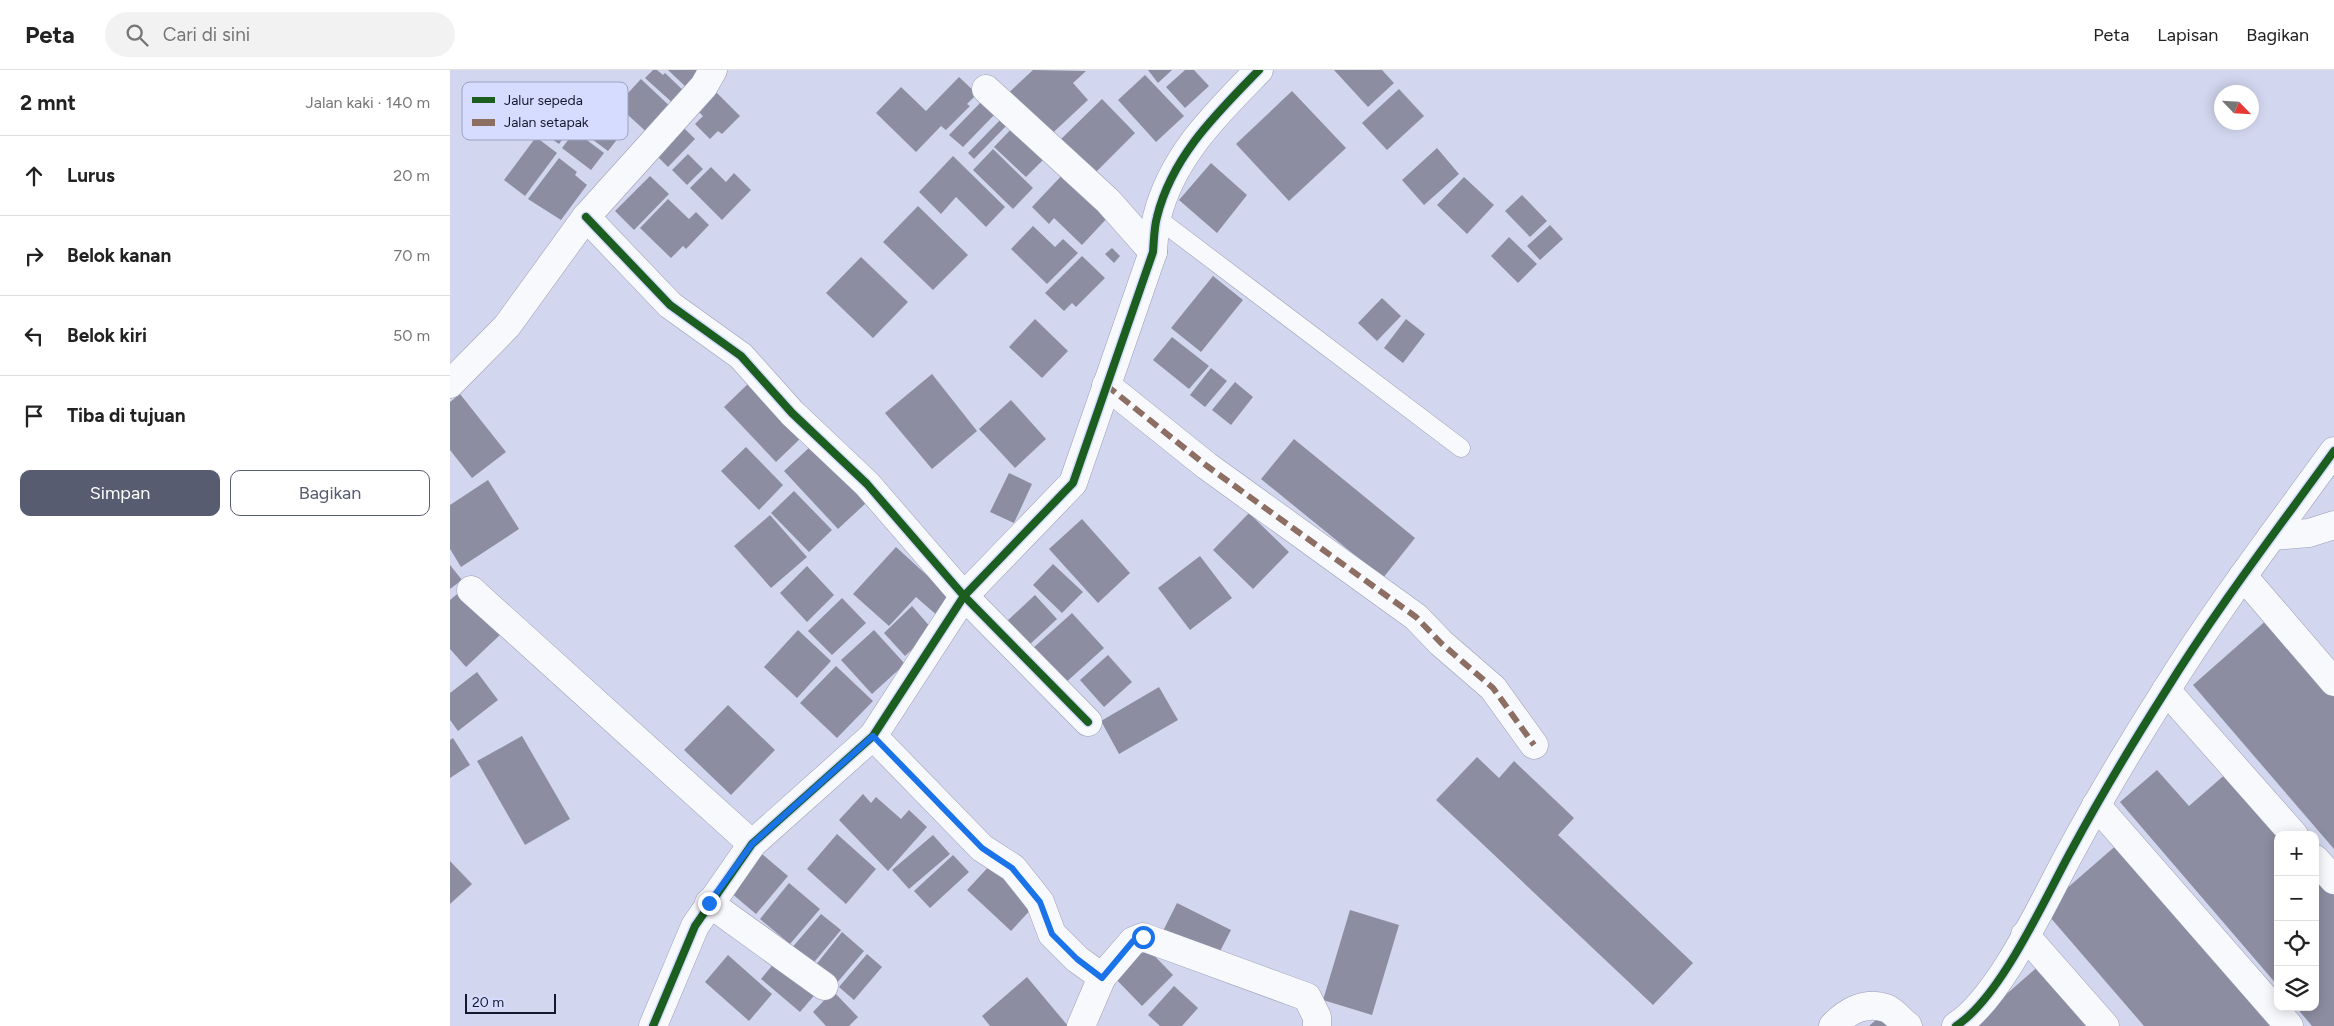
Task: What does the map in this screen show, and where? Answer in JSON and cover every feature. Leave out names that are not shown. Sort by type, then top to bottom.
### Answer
[{"type":"street","points":[[450,384],[507,326],[586,217],[704,86],[714,70]]},
{"type":"street","points":[[653,1026],[678,962],[695,926],[709,903],[752,844],[873,736],[964,596],[1073,483],[1153,252],[1157,218],[1168,184],[1187,152],[1209,121],[1259,70]]},
{"type":"street","points":[[986,89],[1108,201],[1153,252]]},
{"type":"street","points":[[586,217],[670,305],[741,356],[792,413],[867,484],[964,596],[1088,722]]},
{"type":"street","points":[[1106,385],[1207,466],[1416,617],[1441,643],[1493,688],[1534,745]]},
{"type":"street","points":[[1956,1026],[1967,1019],[1980,1004],[2025,935],[2096,805],[2166,690],[2242,576],[2334,451]]},
{"type":"street","points":[[2272,536],[2309,533],[2334,525]]},
{"type":"street","points":[[2242,576],[2334,682]]},
{"type":"street","points":[[471,590],[752,844]]},
{"type":"street","points":[[2166,690],[2290,831]]},
{"type":"street","points":[[873,736],[982,848],[1012,868],[1040,902],[1052,934],[1077,959],[1102,978]]},
{"type":"street","points":[[2096,805],[2289,1026]]},
{"type":"street","points":[[2319,863],[2334,880]]},
{"type":"street","points":[[709,903],[824,986]]},
{"type":"street","points":[[2025,935],[2105,1026]]},
{"type":"street","points":[[1081,1026],[1102,978],[1133,941],[1143,937],[1307,997],[1317,1017],[1317,1026]]},
{"type":"street","points":[[1833,1026],[1842,1016],[1859,1008],[1871,1006],[1888,1009],[1908,1026]]},
{"type":"lane","points":[[1157,218],[1461,448]]},
{"type":"building","points":[[653,70],[657,70],[663,75],[665,73],[686,93],[675,105],[645,78]]},
{"type":"building","points":[[668,70],[703,70],[687,88]]},
{"type":"building","points":[[1033,70],[1086,71],[1073,83],[1088,100],[1044,141],[1003,98]]},
{"type":"building","points":[[1148,70],[1172,70],[1158,83]]},
{"type":"building","points":[[1185,70],[1194,70],[1209,86],[1185,108],[1166,87]]},
{"type":"building","points":[[1334,70],[1382,70],[1394,83],[1368,107]]},
{"type":"building","points":[[1145,75],[1184,116],[1156,142],[1118,100]]},
{"type":"building","points":[[959,77],[977,94],[967,104],[970,106],[946,130],[941,126],[916,152],[876,113],[901,87],[926,111]]},
{"type":"building","points":[[641,79],[676,112],[652,137],[628,115],[628,93]]},
{"type":"building","points":[[1399,89],[1424,116],[1387,150],[1362,123]]},
{"type":"building","points":[[1292,91],[1346,148],[1289,201],[1236,144]]},
{"type":"building","points":[[716,92],[740,116],[722,134],[718,131],[710,139],[695,124],[703,116],[697,110]]},
{"type":"building","points":[[984,99],[997,112],[963,147],[949,135]]},
{"type":"building","points":[[1102,99],[1135,133],[1089,179],[1056,144]]},
{"type":"building","points":[[1002,118],[1008,124],[974,159],[968,153]]},
{"type":"building","points":[[676,120],[695,139],[668,167],[649,148]]},
{"type":"building","points":[[1018,122],[1050,153],[1026,177],[994,147]]},
{"type":"building","points":[[534,140],[540,140],[557,153],[525,196],[504,180]]},
{"type":"building","points":[[553,140],[562,140],[559,144]]},
{"type":"building","points":[[568,140],[587,140],[604,153],[591,170],[562,148]]},
{"type":"building","points":[[593,140],[617,140],[608,151]]},
{"type":"building","points":[[1437,148],[1459,174],[1424,205],[1402,180]]},
{"type":"building","points":[[993,149],[1033,188],[1013,209],[973,170]]},
{"type":"building","points":[[688,154],[703,169],[687,185],[672,170]]},
{"type":"building","points":[[953,156],[1005,207],[986,227],[956,197],[941,214],[919,192]]},
{"type":"building","points":[[559,158],[577,172],[575,175],[587,185],[561,220],[528,199]]},
{"type":"building","points":[[1211,163],[1247,195],[1217,233],[1179,200]]},
{"type":"building","points":[[711,167],[726,182],[734,173],[751,190],[722,220],[690,188]]},
{"type":"building","points":[[1065,172],[1110,215],[1082,245],[1054,218],[1049,224],[1032,207]]},
{"type":"building","points":[[650,176],[669,194],[634,230],[615,211]]},
{"type":"building","points":[[1464,177],[1494,205],[1467,234],[1437,205]]},
{"type":"building","points":[[1522,195],[1547,221],[1530,237],[1505,211]]},
{"type":"building","points":[[668,199],[689,219],[696,212],[709,225],[686,249],[683,246],[671,258],[640,228]]},
{"type":"building","points":[[918,206],[968,255],[933,290],[883,242]]},
{"type":"building","points":[[1550,225],[1563,239],[1540,260],[1527,246]]},
{"type":"building","points":[[1033,226],[1055,247],[1063,239],[1078,253],[1047,284],[1011,249]]},
{"type":"building","points":[[1509,237],[1537,264],[1518,283],[1491,256]]},
{"type":"building","points":[[1112,248],[1120,256],[1114,263],[1105,254]]},
{"type":"building","points":[[1082,256],[1105,278],[1076,307],[1072,303],[1064,311],[1045,293]]},
{"type":"building","points":[[861,257],[908,302],[873,338],[826,293]]},
{"type":"building","points":[[1213,276],[1243,300],[1201,352],[1171,328]]},
{"type":"building","points":[[1382,298],[1401,316],[1377,341],[1358,323]]},
{"type":"building","points":[[1035,319],[1068,351],[1042,378],[1009,347]]},
{"type":"building","points":[[1406,319],[1425,334],[1403,363],[1384,348]]},
{"type":"building","points":[[1172,337],[1209,366],[1189,389],[1153,360]]},
{"type":"building","points":[[1211,368],[1227,381],[1205,407],[1190,395]]},
{"type":"building","points":[[932,374],[977,431],[932,469],[885,413]]},
{"type":"building","points":[[752,380],[804,435],[776,462],[724,407]]},
{"type":"building","points":[[1235,382],[1253,397],[1231,425],[1212,410]]},
{"type":"building","points":[[460,394],[506,452],[472,478],[450,450],[450,402]]},
{"type":"building","points":[[1011,400],[1046,439],[1015,468],[979,429]]},
{"type":"building","points":[[1294,439],[1415,538],[1383,578],[1261,479]]},
{"type":"building","points":[[812,445],[866,503],[838,529],[784,471]]},
{"type":"building","points":[[746,447],[783,485],[759,510],[721,471]]},
{"type":"building","points":[[1009,473],[1032,484],[1014,523],[990,512]]},
{"type":"building","points":[[488,480],[519,529],[461,567],[450,549],[450,505]]},
{"type":"building","points":[[794,491],[832,530],[809,552],[771,513]]},
{"type":"building","points":[[1249,513],[1289,552],[1253,589],[1213,550]]},
{"type":"building","points":[[770,515],[807,557],[771,588],[734,546]]},
{"type":"building","points":[[1082,519],[1130,573],[1098,603],[1049,549]]},
{"type":"building","points":[[896,547],[954,600],[939,617],[916,597],[889,626],[853,594]]},
{"type":"building","points":[[1200,556],[1232,598],[1190,630],[1158,588]]},
{"type":"building","points":[[1053,564],[1083,592],[1062,613],[1033,585]]},
{"type":"building","points":[[450,565],[462,580],[450,589]]},
{"type":"building","points":[[807,566],[834,595],[807,622],[780,593]]},
{"type":"building","points":[[462,590],[501,634],[466,667],[450,649],[450,600]]},
{"type":"building","points":[[1035,595],[1057,619],[1027,647],[1005,623]]},
{"type":"building","points":[[842,598],[866,623],[832,655],[808,631]]},
{"type":"building","points":[[912,606],[933,630],[905,656],[884,633]]},
{"type":"building","points":[[1072,613],[1104,648],[1063,685],[1032,649]]},
{"type":"building","points":[[2269,618],[2334,693],[2334,849],[2319,831],[2193,685]]},
{"type":"building","points":[[798,630],[831,661],[797,698],[764,667]]},
{"type":"building","points":[[874,630],[905,664],[872,694],[841,660]]},
{"type":"building","points":[[1108,655],[1132,682],[1104,707],[1080,680]]},
{"type":"building","points":[[836,666],[873,701],[837,738],[800,703]]},
{"type":"building","points":[[477,672],[498,700],[458,731],[450,720],[450,693]]},
{"type":"building","points":[[1159,687],[1178,720],[1119,754],[1101,721]]},
{"type":"building","points":[[728,705],[775,750],[731,795],[684,750]]},
{"type":"building","points":[[522,736],[570,819],[525,845],[477,761]]},
{"type":"building","points":[[453,738],[470,765],[450,778],[450,740]]},
{"type":"building","points":[[1477,757],[1499,778],[1514,761],[1574,818],[1558,835],[1693,963],[1653,1005],[1436,800]]},
{"type":"building","points":[[2157,770],[2189,806],[2228,772],[2275,831],[2274,981],[2120,802]]},
{"type":"building","points":[[863,794],[871,803],[876,797],[901,819],[909,810],[927,827],[888,871],[839,820]]},
{"type":"building","points":[[837,834],[876,869],[846,904],[807,869]]},
{"type":"building","points":[[933,835],[950,854],[909,889],[892,870]]},
{"type":"building","points":[[2119,843],[2278,1026],[2144,1026],[2043,909]]},
{"type":"building","points":[[756,849],[788,876],[756,914],[724,887]]},
{"type":"building","points":[[953,855],[969,872],[930,908],[914,891]]},
{"type":"building","points":[[450,861],[472,884],[450,904]]},
{"type":"building","points":[[992,863],[1036,904],[1011,931],[967,890]]},
{"type":"building","points":[[2319,878],[2334,895],[2334,1026],[2312,1026],[2299,1011],[2319,1011]]},
{"type":"building","points":[[789,883],[820,909],[790,944],[760,919]]},
{"type":"building","points":[[1177,903],[1231,930],[1215,961],[1162,933]]},
{"type":"building","points":[[1350,910],[1399,925],[1372,1015],[1323,1000]]},
{"type":"building","points":[[821,914],[841,930],[810,967],[790,950]]},
{"type":"building","points":[[842,932],[864,951],[836,984],[815,966]]},
{"type":"building","points":[[1141,942],[1173,975],[1142,1006],[1110,973]]},
{"type":"building","points":[[867,954],[882,967],[854,1000],[839,987]]},
{"type":"building","points":[[728,955],[772,994],[749,1021],[705,982]]},
{"type":"building","points":[[779,957],[818,991],[800,1012],[761,979]]},
{"type":"building","points":[[2042,963],[2096,1026],[1970,1026]]},
{"type":"building","points":[[1027,977],[1068,1026],[990,1026],[982,1016]]},
{"type":"building","points":[[1174,986],[1198,1008],[1182,1026],[1160,1026],[1148,1015]]},
{"type":"building","points":[[833,991],[858,1017],[849,1026],[826,1026],[813,1012]]},
{"type":"building","points":[[1884,1013],[1895,1026],[1869,1026]]},
{"type":"marked path","points":[[1106,385],[1207,466],[1416,617],[1441,643],[1493,688],[1534,745]]},
{"type":"cycle path","points":[[653,1026],[695,926],[752,844],[873,736],[964,596],[1073,483],[1153,252],[1156,221],[1173,174],[1212,119],[1259,70]]},
{"type":"cycle path","points":[[586,217],[670,305],[741,356],[792,413],[867,484],[964,596],[1088,722]]},
{"type":"cycle path","points":[[1956,1026],[1973,1012],[2005,971],[2035,920],[2093,811],[2165,692],[2226,600],[2334,451]]},
{"type":"route","points":[[709,903],[752,844],[873,736],[982,848],[1012,868],[1040,902],[1052,934],[1093,972],[1102,978],[1133,941],[1143,937]]}]
